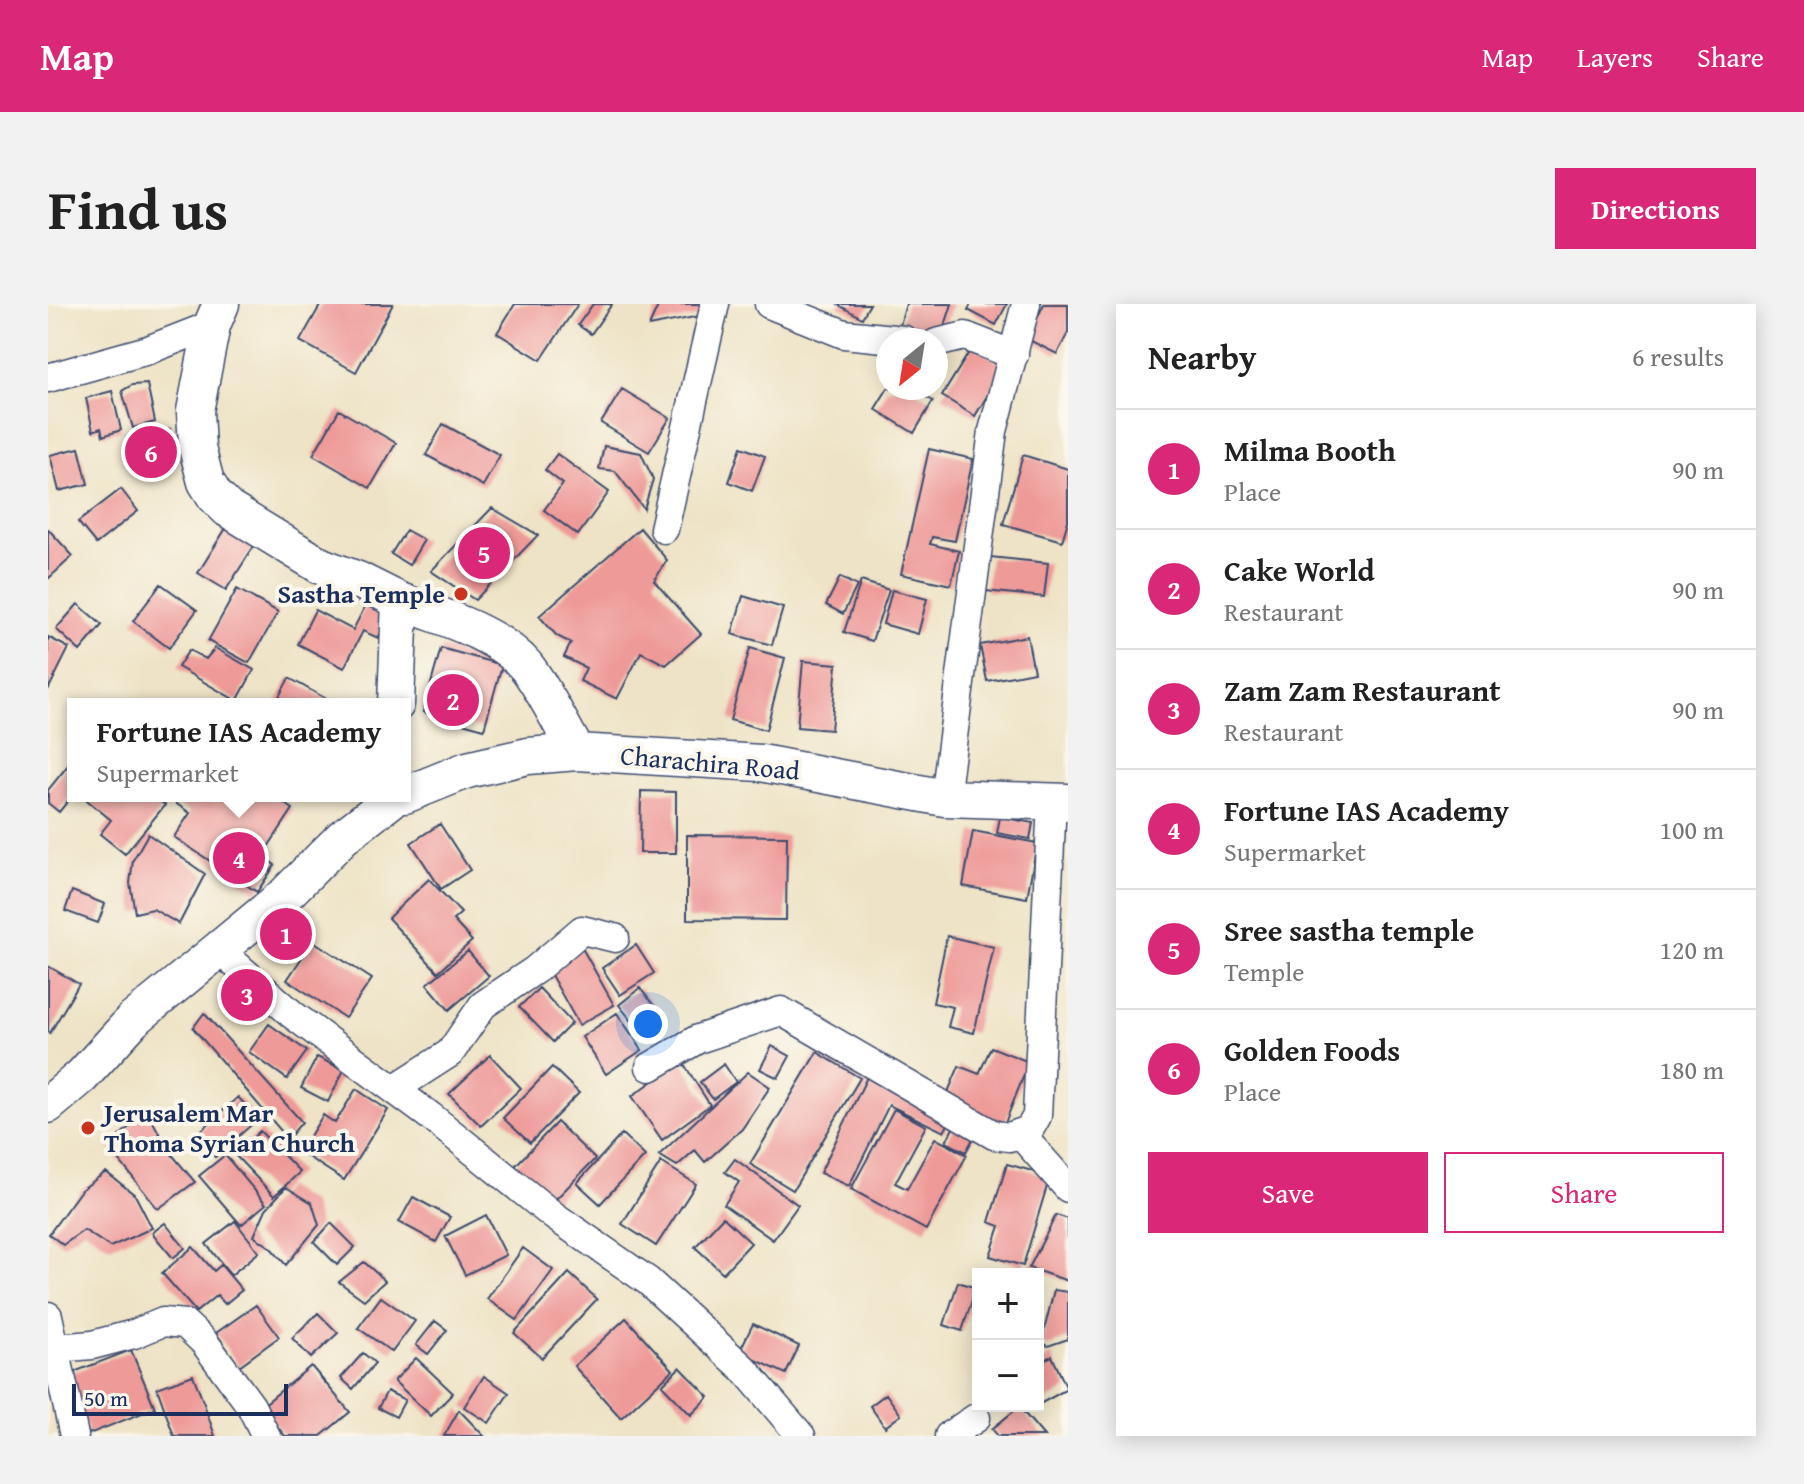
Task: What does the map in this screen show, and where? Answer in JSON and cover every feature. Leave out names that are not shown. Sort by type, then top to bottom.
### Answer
[{"type":"street","points":[[664,529],[715,304]]},
{"type":"street","points":[[769,304],[844,334],[876,337]]},
{"type":"street","points":[[945,798],[993,431],[1026,304]]},
{"type":"street","points":[[48,378],[148,350],[217,315]]},
{"type":"street","points":[[217,315],[195,411],[197,448],[206,482],[215,496],[228,509],[321,566],[471,629],[500,645],[526,666],[577,752]]},
{"type":"street","points":[[948,340],[965,336],[1014,355]]},
{"type":"street","points":[[396,698],[400,601]]},
{"type":"street","name":"Charachira Road","points":[[411,792],[467,770],[528,756],[577,752],[761,763],[945,798],[1060,802]]},
{"type":"street","name":"Charachira Road","points":[[48,1105],[82,1076],[133,1020],[285,895],[343,837],[391,802]]},
{"type":"street","points":[[650,1067],[698,1039],[781,1011],[994,1135],[1021,1135],[1035,1124],[1037,1116],[1060,802]]},
{"type":"street","points":[[394,1089],[450,1053],[483,1005],[535,970],[582,930],[615,938]]},
{"type":"street","points":[[217,948],[293,1015],[394,1089],[554,1216],[648,1281],[744,1369],[801,1436]]},
{"type":"street","points":[[1021,1135],[1068,1188]]},
{"type":"street","points":[[48,1316],[74,1436]]},
{"type":"street","points":[[57,1348],[92,1345],[134,1334],[163,1322],[185,1324],[204,1342],[251,1406],[266,1436]]},
{"type":"street","points":[[949,1436],[976,1418]]},
{"type":"building","points":[[321,304],[393,304],[356,372],[300,341]]},
{"type":"building","points":[[515,304],[578,304],[541,360],[497,333]]},
{"type":"building","points":[[593,304],[612,304],[591,334],[578,325]]},
{"type":"building","points":[[659,304],[703,304],[700,316],[649,326]]},
{"type":"building","points":[[837,304],[870,304],[862,318]]},
{"type":"building","points":[[906,304],[952,304],[944,328],[900,325]]},
{"type":"building","points":[[971,304],[1007,304],[996,325],[968,310]]},
{"type":"building","points":[[1044,304],[1068,304],[1068,333],[1057,354],[1027,339]]},
{"type":"building","points":[[973,346],[1005,366],[975,416],[948,400],[948,386]]},
{"type":"building","points":[[147,384],[155,422],[133,428],[122,391],[132,385]]},
{"type":"building","points":[[622,389],[670,418],[649,452],[601,423]]},
{"type":"building","points":[[112,391],[121,430],[103,436],[101,428],[93,431],[86,398]]},
{"type":"building","points":[[881,400],[933,401],[914,433],[875,409]]},
{"type":"building","points":[[339,410],[396,443],[370,488],[313,455]]},
{"type":"building","points":[[443,424],[500,455],[483,486],[426,455]]},
{"type":"building","points":[[170,429],[166,468],[143,477],[127,437]]},
{"type":"building","points":[[604,446],[641,453],[653,479],[644,509],[615,471],[599,469]]},
{"type":"building","points":[[741,447],[765,456],[752,491],[729,482]]},
{"type":"building","points":[[79,448],[88,484],[59,491],[50,455]]},
{"type":"building","points":[[929,449],[973,459],[955,541],[932,537],[930,544],[959,551],[951,585],[901,574]]},
{"type":"building","points":[[557,454],[609,492],[578,535],[544,510],[563,484],[545,470]]},
{"type":"building","points":[[1023,455],[1068,469],[1068,521],[1062,541],[1003,524]]},
{"type":"building","points":[[121,489],[138,511],[96,544],[78,522]]},
{"type":"building","points":[[492,508],[538,535],[475,600],[431,571]]},
{"type":"building","points":[[233,517],[261,535],[226,590],[198,573]]},
{"type":"building","points":[[640,528],[667,560],[654,581],[701,634],[666,665],[641,652],[617,699],[580,681],[586,668],[564,657],[571,643],[557,636],[539,616]]},
{"type":"building","points":[[48,529],[73,556],[48,579]]},
{"type":"building","points":[[406,530],[424,540],[409,565],[391,554]]},
{"type":"building","points":[[990,557],[1048,563],[1044,597],[986,591]]},
{"type":"building","points":[[840,577],[857,586],[843,614],[826,605]]},
{"type":"building","points":[[861,581],[889,590],[872,641],[844,632]]},
{"type":"building","points":[[161,584],[197,610],[169,648],[133,621]]},
{"type":"building","points":[[237,589],[278,612],[249,663],[208,641]]},
{"type":"building","points":[[892,590],[927,599],[918,634],[883,624]]},
{"type":"building","points":[[373,591],[396,603],[378,638],[363,631],[344,668],[298,644],[315,610],[353,630]]},
{"type":"building","points":[[743,596],[783,608],[772,645],[732,634]]},
{"type":"building","points":[[78,604],[102,625],[80,651],[56,629]]},
{"type":"building","points":[[1027,636],[1034,672],[987,681],[980,645]]},
{"type":"building","points":[[48,637],[69,648],[48,690]]},
{"type":"building","points":[[215,648],[254,670],[239,698],[232,698],[178,667],[189,650],[206,659]]},
{"type":"building","points":[[441,648],[502,665],[484,729],[423,712]]},
{"type":"building","points":[[750,648],[785,658],[766,730],[730,720]]},
{"type":"building","points":[[803,661],[837,664],[831,730],[797,727]]},
{"type":"building","points":[[289,678],[324,698],[278,698]]},
{"type":"building","points":[[67,766],[67,802],[59,812],[48,803],[48,790]]},
{"type":"building","points":[[641,791],[676,792],[676,853],[640,853]]},
{"type":"building","points":[[89,802],[161,802],[165,805],[125,854],[100,834],[111,820]]},
{"type":"building","points":[[174,802],[282,802],[293,809],[262,856],[275,865],[257,892],[174,837],[190,813]]},
{"type":"building","points":[[1000,817],[1033,823],[1030,839],[997,833]]},
{"type":"building","points":[[440,824],[470,870],[441,889],[411,843]]},
{"type":"building","points":[[973,831],[1037,843],[1027,898],[963,886]]},
{"type":"building","points":[[148,834],[205,874],[179,924],[153,909],[135,913],[130,883],[133,860]]},
{"type":"building","points":[[687,835],[787,836],[786,920],[687,919]]},
{"type":"building","points":[[429,879],[461,913],[453,920],[472,941],[438,972],[388,918]]},
{"type":"building","points":[[72,891],[105,904],[98,923],[65,911]]},
{"type":"building","points":[[283,912],[308,932],[289,955],[265,936]]},
{"type":"building","points":[[947,936],[994,947],[974,1033],[948,1027],[953,1007],[933,1003]]},
{"type":"building","points":[[313,941],[372,979],[345,1018],[287,980]]},
{"type":"building","points":[[636,945],[654,973],[620,995],[602,968]]},
{"type":"building","points":[[582,948],[614,1005],[579,1025],[547,968]]},
{"type":"building","points":[[468,951],[489,976],[449,1010],[427,984]]},
{"type":"building","points":[[48,966],[79,984],[50,1033],[48,1032]]},
{"type":"building","points":[[539,988],[572,1023],[553,1042],[519,1007]]},
{"type":"building","points":[[640,988],[664,1018],[643,1035],[619,1005]]},
{"type":"building","points":[[204,1013],[302,1122],[288,1139],[193,1028]]},
{"type":"building","points":[[617,1013],[642,1050],[606,1074],[582,1037]]},
{"type":"building","points":[[269,1024],[307,1051],[287,1079],[249,1052]]},
{"type":"building","points":[[772,1046],[790,1056],[778,1078],[760,1069]]},
{"type":"building","points":[[991,1047],[1029,1062],[1005,1123],[945,1099],[959,1066],[979,1074]]},
{"type":"building","points":[[817,1052],[860,1078],[793,1190],[750,1164]]},
{"type":"building","points":[[490,1055],[521,1088],[481,1126],[449,1094]]},
{"type":"building","points":[[317,1057],[344,1070],[328,1102],[301,1088]]},
{"type":"building","points":[[682,1061],[710,1105],[662,1140],[632,1096]]},
{"type":"building","points":[[724,1064],[736,1082],[713,1099],[700,1082]]},
{"type":"building","points":[[552,1067],[579,1093],[530,1143],[503,1118]]},
{"type":"building","points":[[748,1072],[770,1087],[742,1129],[705,1162],[695,1150],[677,1166],[659,1155]]},
{"type":"building","points":[[868,1075],[952,1117],[944,1132],[889,1105],[849,1186],[820,1173]]},
{"type":"building","points":[[356,1089],[388,1110],[344,1180],[300,1152],[323,1115],[335,1123]]},
{"type":"building","points":[[238,1097],[258,1119],[215,1157],[195,1136]]},
{"type":"building","points":[[894,1109],[926,1126],[895,1183],[907,1189],[935,1138],[967,1155],[926,1230],[851,1189]]},
{"type":"building","points":[[147,1111],[169,1151],[195,1182],[158,1209],[108,1146]]},
{"type":"building","points":[[958,1118],[978,1129],[966,1152],[946,1142]]},
{"type":"building","points":[[557,1122],[595,1159],[553,1202],[515,1166]]},
{"type":"building","points":[[260,1131],[300,1172],[274,1196],[235,1155]]},
{"type":"building","points":[[622,1134],[645,1156],[600,1204],[577,1183]]},
{"type":"building","points":[[225,1155],[266,1204],[241,1225],[199,1176]]},
{"type":"building","points":[[735,1159],[798,1205],[773,1240],[724,1205],[739,1182],[725,1172]]},
{"type":"building","points":[[661,1162],[696,1184],[656,1246],[622,1224]]},
{"type":"building","points":[[1007,1164],[1050,1176],[1023,1266],[990,1256],[1000,1226],[989,1222]]},
{"type":"building","points":[[106,1172],[135,1195],[152,1228],[110,1247],[84,1230],[63,1245],[49,1234],[81,1190]]},
{"type":"building","points":[[286,1187],[312,1203],[319,1225],[286,1265],[270,1247],[254,1236],[266,1209]]},
{"type":"building","points":[[413,1197],[450,1217],[436,1242],[399,1222]]},
{"type":"building","points":[[486,1215],[506,1255],[465,1275],[445,1236]]},
{"type":"building","points":[[1056,1215],[1068,1219],[1068,1281],[1044,1273],[1044,1268],[1029,1268]]},
{"type":"building","points":[[723,1217],[751,1243],[723,1273],[695,1247]]},
{"type":"building","points":[[235,1221],[259,1252],[231,1275],[206,1244]]},
{"type":"building","points":[[165,1223],[185,1248],[173,1258],[152,1233]]},
{"type":"building","points":[[331,1223],[355,1247],[337,1265],[314,1242]]},
{"type":"building","points":[[193,1247],[214,1271],[221,1265],[242,1290],[225,1304],[217,1295],[196,1312],[162,1273]]},
{"type":"building","points":[[523,1248],[553,1270],[517,1320],[487,1299]]},
{"type":"building","points":[[364,1262],[385,1281],[364,1300],[339,1282]]},
{"type":"building","points":[[569,1273],[597,1299],[542,1358],[514,1333]]},
{"type":"building","points":[[958,1282],[972,1287],[972,1300],[962,1331],[944,1325]]},
{"type":"building","points":[[1054,1290],[1068,1292],[1068,1339],[1048,1346],[1044,1344],[1044,1331]]},
{"type":"building","points":[[381,1297],[415,1321],[392,1352],[358,1328]]},
{"type":"building","points":[[256,1305],[279,1337],[239,1366],[216,1333]]},
{"type":"building","points":[[318,1313],[338,1333],[311,1358],[292,1338]]},
{"type":"building","points":[[626,1318],[673,1370],[621,1418],[574,1366]]},
{"type":"building","points":[[435,1321],[447,1330],[428,1354],[416,1345]]},
{"type":"building","points":[[753,1324],[799,1346],[786,1374],[739,1352]]},
{"type":"building","points":[[131,1350],[155,1408],[89,1434],[66,1375]]},
{"type":"building","points":[[363,1353],[375,1363],[353,1389],[341,1378]]},
{"type":"building","points":[[1052,1356],[1067,1389],[1044,1402],[1044,1359]]},
{"type":"building","points":[[416,1358],[453,1393],[431,1416],[394,1381]]},
{"type":"building","points":[[311,1366],[350,1412],[321,1436],[285,1436],[261,1407]]},
{"type":"building","points":[[680,1367],[709,1397],[691,1415],[662,1385]]},
{"type":"building","points":[[193,1375],[215,1436],[174,1436],[157,1388]]},
{"type":"building","points":[[484,1376],[509,1393],[489,1423],[464,1407]]},
{"type":"building","points":[[387,1391],[405,1400],[396,1417],[378,1408]]},
{"type":"building","points":[[886,1394],[901,1415],[885,1427],[870,1406]]},
{"type":"building","points":[[459,1410],[484,1436],[444,1436]]},
{"type":"building","points":[[1013,1412],[1023,1412],[1044,1436],[998,1436],[992,1429]]},
{"type":"place","name":"Golden Foods","points":[[151,452]]},
{"type":"place","name":"Sree sastha temple","points":[[484,553]]},
{"type":"place","name":"Sastha Temple","points":[[461,594]]},
{"type":"place","name":"Cake World","points":[[453,700]]},
{"type":"place","name":"Fortune IAS Academy","points":[[239,858]]},
{"type":"place","name":"Milma Booth","points":[[286,934]]},
{"type":"place","name":"Zam Zam Restaurant","points":[[247,995]]},
{"type":"place","name":"Jerusalem Mar Thoma Syrian Church","points":[[88,1128]]}]
